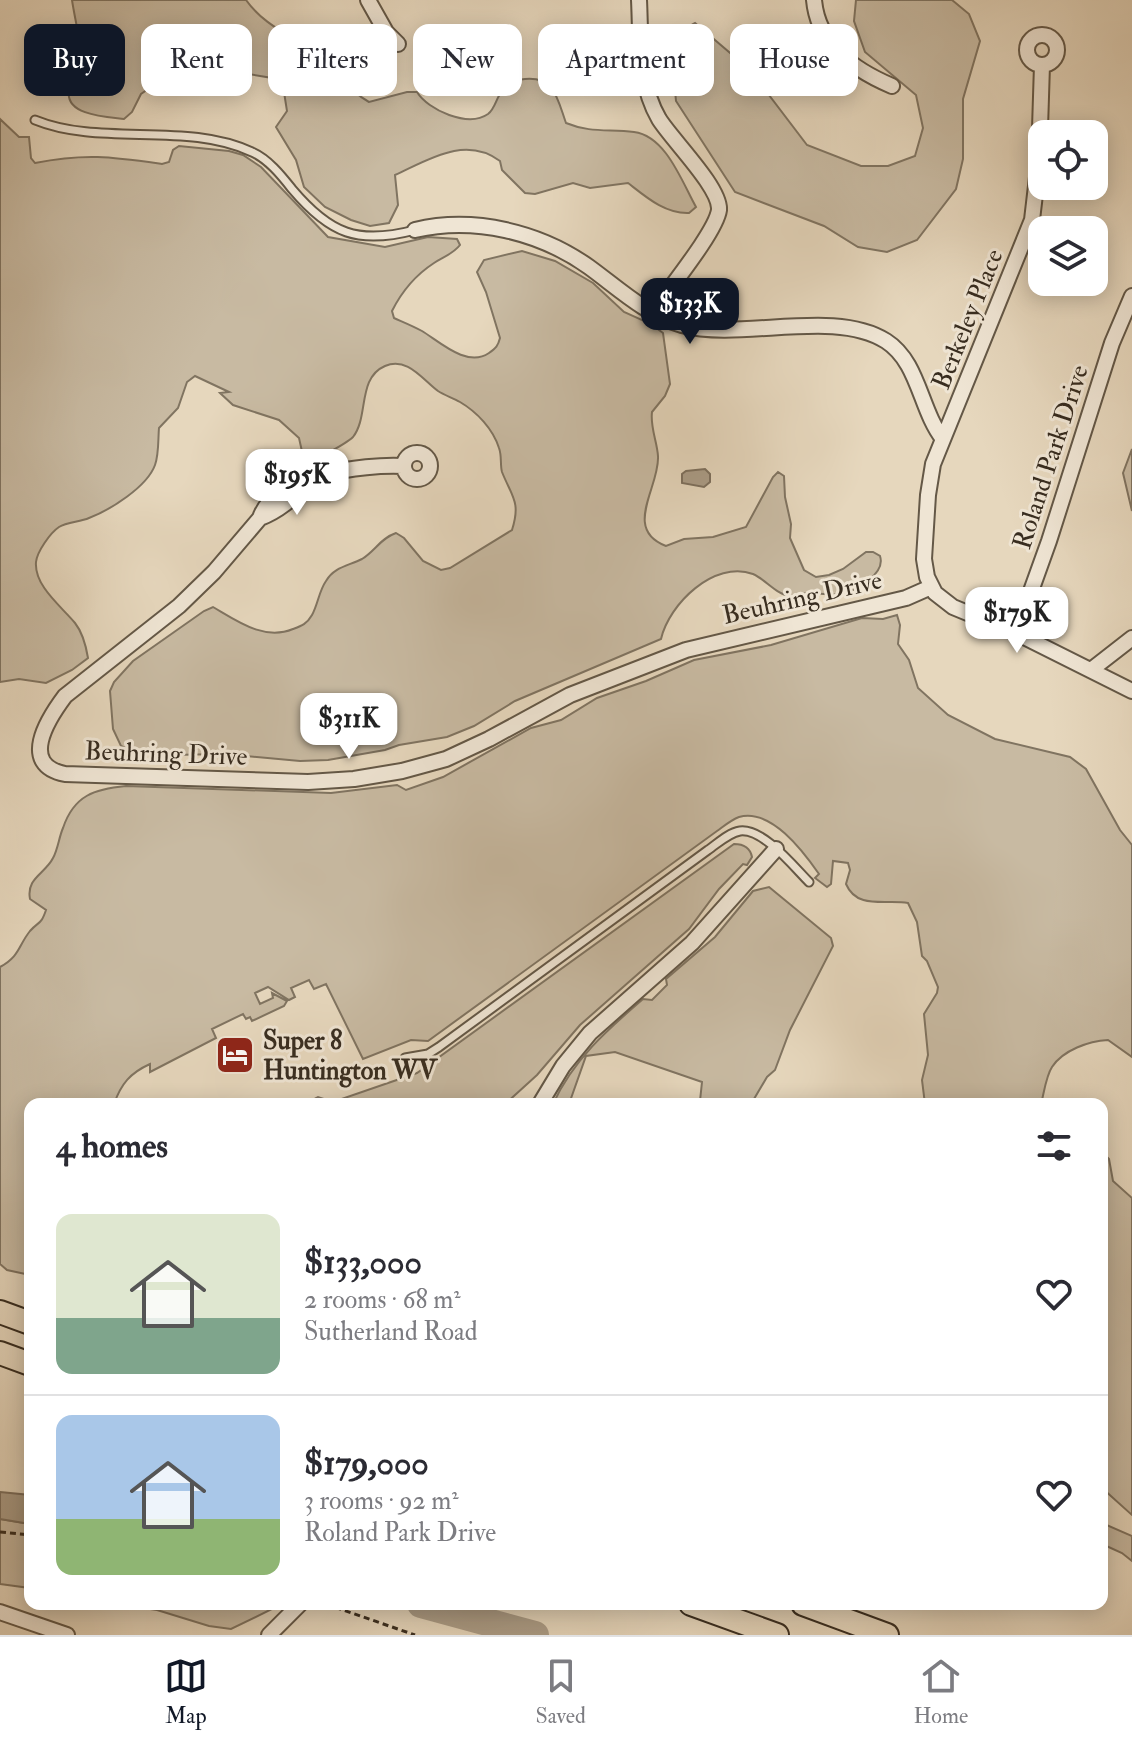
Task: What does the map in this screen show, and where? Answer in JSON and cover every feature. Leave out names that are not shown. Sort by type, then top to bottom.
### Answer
[{"type":"main road","points":[[0,1312],[24,1321]]},
{"type":"main road","points":[[0,1353],[24,1362]]},
{"type":"main road","points":[[708,1610],[777,1635]]},
{"type":"main road","points":[[819,1610],[887,1635]]},
{"type":"street","points":[[368,0],[386,32],[398,44]]},
{"type":"street","points":[[639,0],[642,68],[648,94],[670,137],[716,196],[719,209],[705,237],[653,312]]},
{"type":"street","points":[[814,0],[821,28],[836,51],[859,70],[892,86]]},
{"type":"street","name":"Berkeley Place","points":[[931,587],[924,559],[933,464],[1032,220],[1039,160],[1042,65]]},
{"type":"street","points":[[415,230],[462,225],[538,238],[569,254],[653,312],[678,324],[697,328],[843,328],[884,339],[903,355],[931,422],[943,439]]},
{"type":"street","name":"Roland Park Drive","points":[[1016,633],[1049,541],[1112,343],[1132,296]]},
{"type":"street","name":"Beuhring Drive","points":[[403,466],[346,470],[291,486],[266,504],[260,518],[214,572],[185,600],[65,696],[47,724],[40,748],[40,757],[48,769],[65,774],[308,782],[402,771],[456,754],[570,695],[686,650],[906,598],[931,587]]},
{"type":"street","points":[[931,587],[953,607],[1016,633],[1132,691]]},
{"type":"street","points":[[1091,670],[1132,638]]},
{"type":"street","points":[[544,1098],[563,1066],[590,1033],[692,943],[776,849]]},
{"type":"street","points":[[269,1635],[295,1610]]},
{"type":"street","points":[[0,1612],[67,1635]]},
{"type":"lane","points":[[35,120],[58,128],[179,137],[233,145],[266,160],[317,214],[339,229],[370,238],[415,230]]},
{"type":"lane","points":[[405,1058],[428,1054],[439,1047],[738,832],[755,834],[776,849],[809,882]]},
{"type":"path","points":[[0,1532],[24,1534]]},
{"type":"path","points":[[343,1610],[415,1635]]},
{"type":"shaded area","points":[[72,0],[246,0],[271,24],[268,24],[268,77],[252,75],[252,24],[141,24],[141,94],[132,112],[124,119],[89,114],[74,106],[70,96],[125,96],[125,24],[76,24]]},
{"type":"shaded area","points":[[856,0],[952,0],[969,14],[980,41],[963,99],[963,159],[956,189],[917,240],[887,252],[858,247],[824,226],[735,192],[676,101],[676,96],[714,96],[714,39],[730,53],[730,96],[770,96],[807,145],[861,166],[888,166],[915,156],[923,128],[916,95],[865,52],[858,24],[854,21]]},
{"type":"shaded area","points":[[535,79],[538,80],[538,96],[556,96],[566,123],[591,129],[634,132],[655,142],[672,162],[696,207],[689,213],[672,211],[656,204],[628,183],[590,188],[573,183],[535,194],[525,193],[502,170],[500,161],[473,150],[460,150],[433,157],[395,175],[398,205],[389,223],[370,226],[325,207],[304,187],[296,160],[276,127],[287,111],[285,96],[360,96],[369,102],[413,92],[413,96],[420,96],[449,115],[480,118],[493,109],[499,96],[522,96],[522,80]]},
{"type":"shaded area","points":[[0,119],[19,137],[29,137],[31,158],[35,163],[99,157],[162,164],[169,162],[173,150],[179,146],[229,151],[243,155],[261,167],[328,237],[385,247],[428,237],[457,239],[460,245],[415,279],[404,290],[392,311],[394,318],[463,356],[481,357],[496,347],[500,338],[477,272],[484,260],[522,251],[555,261],[593,283],[624,312],[663,333],[670,384],[652,412],[658,456],[645,518],[646,529],[653,539],[666,546],[684,539],[713,537],[746,527],[778,472],[784,476],[790,538],[804,570],[816,577],[829,575],[866,552],[880,556],[879,569],[861,585],[832,595],[807,593],[790,596],[780,593],[753,574],[738,571],[723,573],[695,588],[683,599],[673,612],[661,639],[515,701],[474,726],[447,737],[328,760],[300,761],[225,754],[169,755],[121,746],[113,729],[110,691],[114,682],[133,661],[204,611],[213,607],[261,631],[272,633],[293,629],[310,618],[329,576],[362,559],[391,535],[396,533],[404,538],[423,561],[441,570],[450,568],[512,530],[515,506],[502,472],[499,448],[489,428],[466,406],[400,364],[385,366],[370,379],[361,419],[353,437],[310,463],[303,456],[299,438],[279,420],[233,405],[220,393],[229,392],[195,376],[187,382],[178,408],[159,428],[158,451],[151,473],[127,497],[107,509],[59,527],[44,543],[37,558],[39,579],[78,627],[88,658],[46,683],[19,679],[0,682]]},
{"type":"shaded area","points":[[1132,449],[1132,511],[1123,473]]},
{"type":"shaded area","points":[[705,469],[710,474],[710,482],[704,487],[682,483],[682,474],[686,471]]},
{"type":"shaded area","points":[[897,615],[900,625],[898,644],[909,660],[918,688],[948,715],[995,739],[1070,757],[1086,769],[1120,830],[1132,845],[1132,1057],[1108,1040],[1085,1044],[1057,1061],[1050,1071],[1042,1098],[924,1098],[922,1080],[928,1055],[924,1014],[938,987],[922,956],[917,922],[908,903],[873,902],[857,897],[846,884],[850,870],[848,863],[833,861],[831,884],[827,887],[815,878],[819,874],[804,854],[774,825],[751,816],[739,817],[428,1041],[411,1040],[363,1059],[326,984],[314,989],[309,980],[291,988],[295,997],[289,1000],[268,987],[255,993],[260,1004],[273,998],[272,993],[287,1001],[284,1006],[252,1021],[243,1014],[212,1029],[216,1038],[150,1072],[150,1064],[143,1067],[127,1080],[117,1098],[24,1098],[24,1274],[7,1270],[0,1264],[0,967],[15,955],[30,931],[43,918],[46,910],[30,899],[31,886],[53,858],[68,817],[80,801],[95,792],[126,786],[331,793],[397,785],[406,790],[443,777],[531,728],[561,720],[597,698],[694,660],[771,645],[862,618],[883,619]]},
{"type":"shaded area","points":[[734,844],[748,848],[752,857],[747,865],[743,864],[719,889],[689,929],[580,1025],[537,1075],[512,1098],[345,1098],[417,1073]]},
{"type":"shaded area","points":[[769,887],[831,938],[833,946],[790,1030],[775,1070],[755,1098],[700,1098],[702,1082],[615,1052],[586,1056],[571,1098],[556,1098],[570,1073],[604,1034],[643,999],[652,1000],[667,985],[666,979],[715,937],[753,891]]},
{"type":"shaded area","points":[[1108,1158],[1113,1181],[1132,1198],[1132,1515],[1108,1493]]},
{"type":"shaded area","points":[[0,1492],[24,1494],[24,1523],[0,1519]]},
{"type":"shaded area","points":[[0,1519],[24,1523],[24,1587],[0,1584]]},
{"type":"shaded area","points":[[1108,1526],[1132,1536],[1132,1561],[1108,1547]]},
{"type":"shaded area","points":[[157,1610],[270,1610],[231,1629],[209,1626]]},
{"type":"waterway","points":[[443,1610],[535,1635]]},
{"type":"place","name":"Super 8 Huntington WV","points":[[235,1055]]}]
